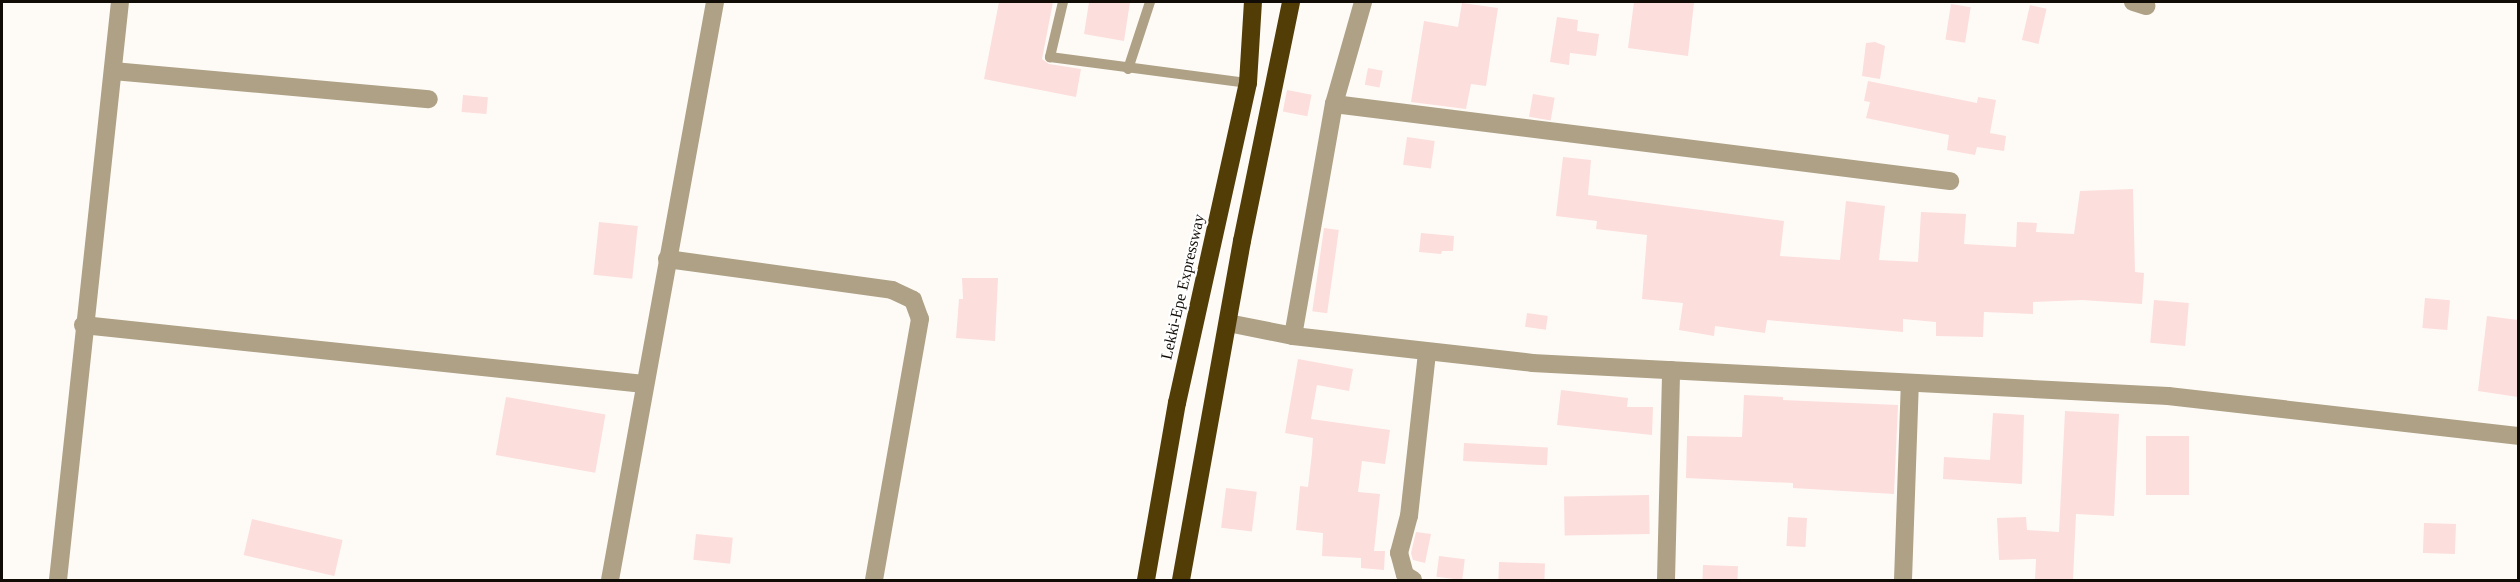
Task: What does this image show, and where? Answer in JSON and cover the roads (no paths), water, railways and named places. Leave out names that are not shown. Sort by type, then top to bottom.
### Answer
[{"type":"highway","name":"Lekki-Epe Expressway","points":[[1146,580],[1177,403],[1248,83],[1253,2]]},
{"type":"highway","points":[[1181,580],[1228,323],[1291,2]]},
{"type":"street","points":[[58,580],[83,325],[120,2]]},
{"type":"street","points":[[610,580],[715,2]]},
{"type":"street","points":[[1293,336],[1334,104],[1363,2]]},
{"type":"street","points":[[113,71],[429,99]]},
{"type":"street","points":[[1334,104],[1950,181]]},
{"type":"street","points":[[667,259],[892,290],[913,300],[920,319],[874,580]]},
{"type":"street","points":[[1228,323],[1293,336],[1426,353],[1532,363],[2168,396],[2518,436]]},
{"type":"street","points":[[83,325],[644,384]]},
{"type":"street","points":[[1413,580],[1405,574],[1400,553],[1409,516],[1426,353]]},
{"type":"street","points":[[1666,580],[1671,370]]},
{"type":"street","points":[[1903,580],[1910,382]]},
{"type":"lane","points":[[1062,2],[1050,57],[1248,83]]},
{"type":"lane","points":[[1128,69],[1150,2]]}]
